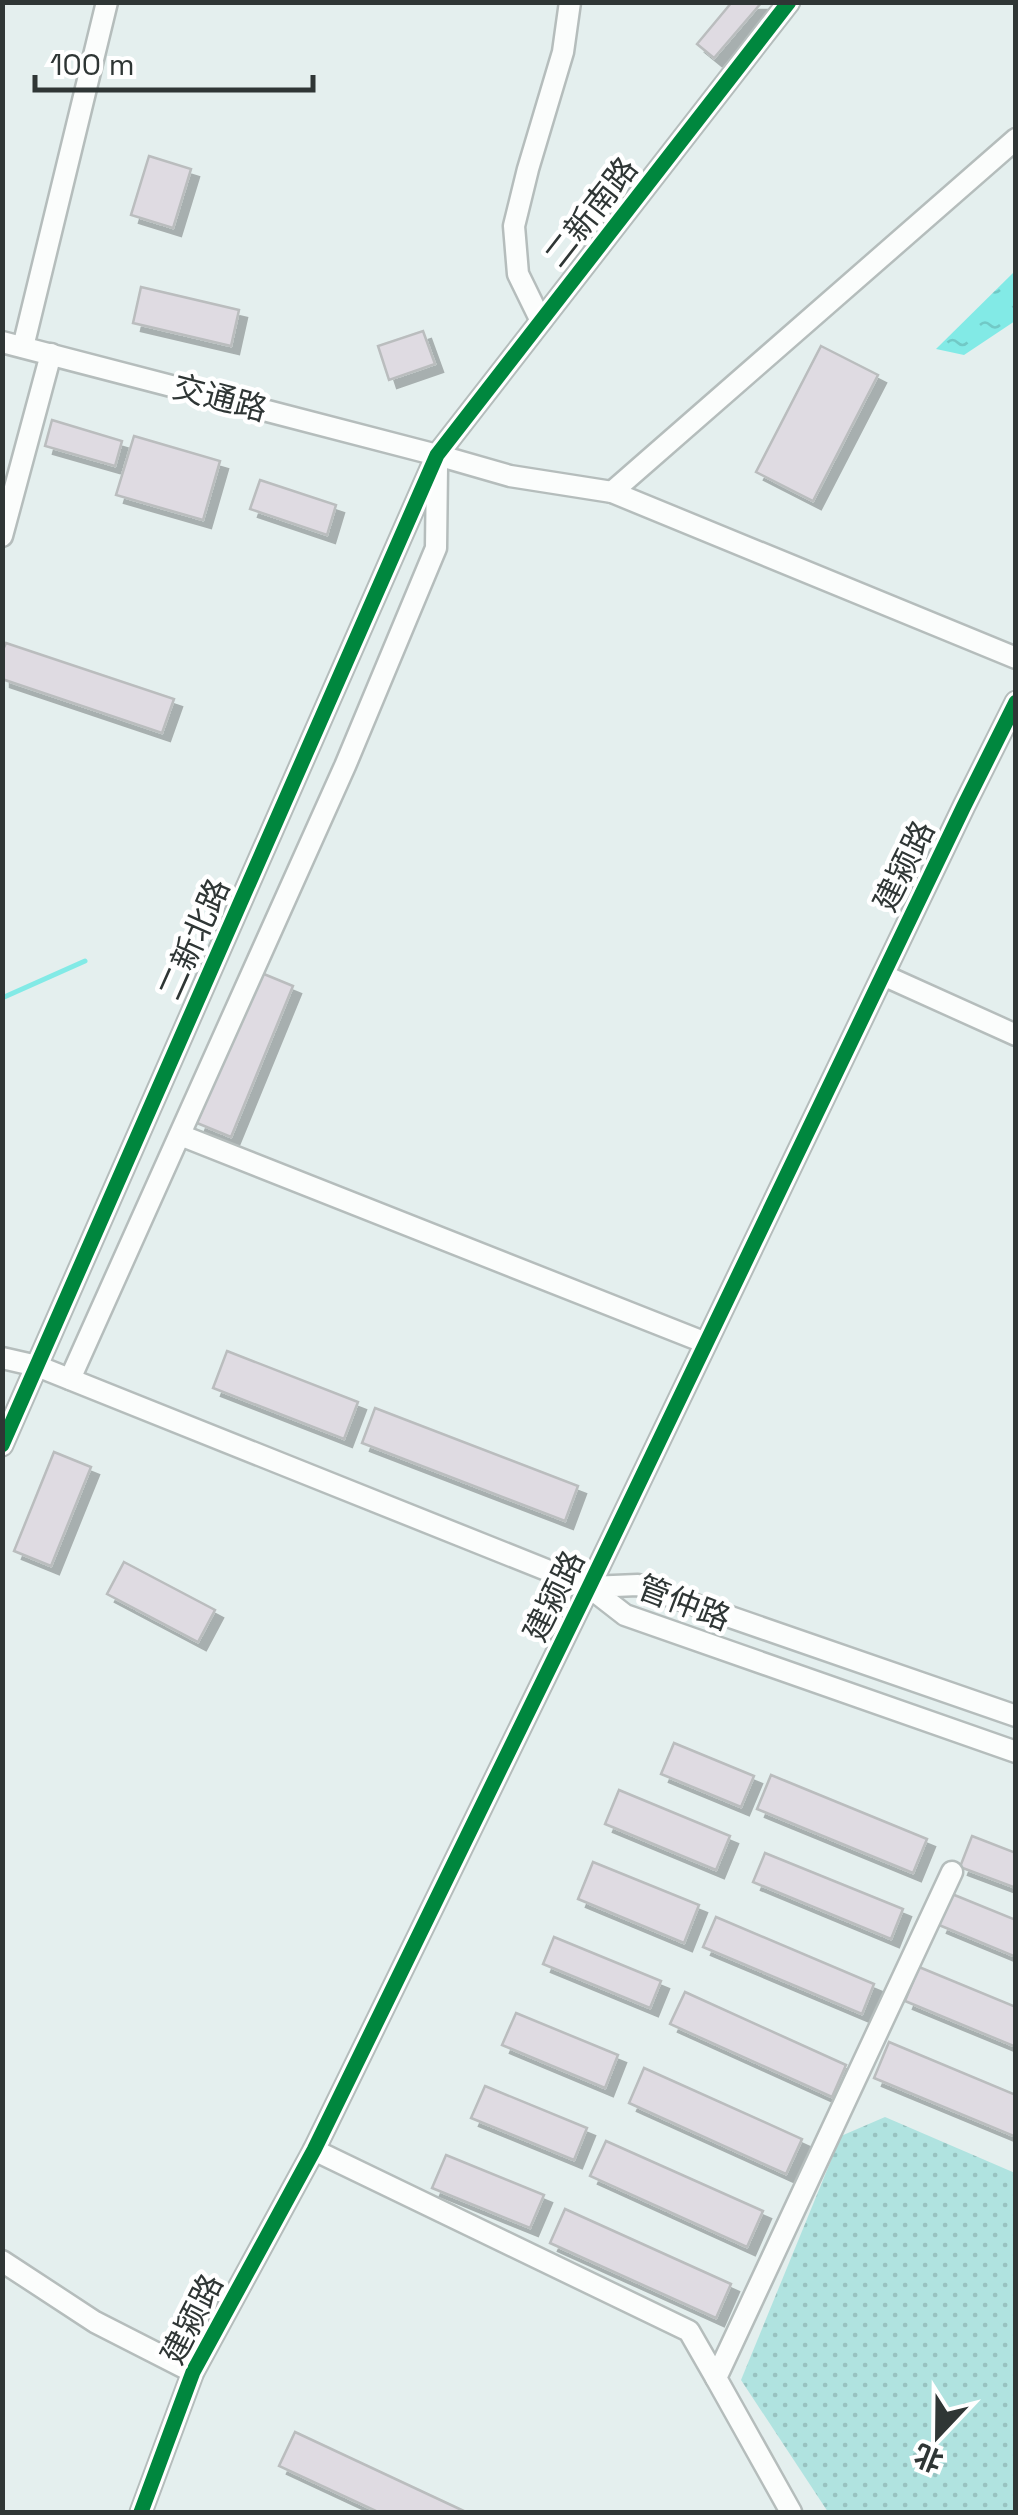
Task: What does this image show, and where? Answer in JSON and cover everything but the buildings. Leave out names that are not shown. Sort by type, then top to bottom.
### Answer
[{"type":"street","points":[[13,344],[106,2]]},
{"type":"street","points":[[541,320],[518,274],[514,226],[563,52],[570,2]]},
{"type":"street","name":"二新南路","points":[[437,454],[789,2]]},
{"type":"street","points":[[612,492],[1016,138]]},
{"type":"street","name":"交通路","points":[[13,344],[510,476],[612,492],[1016,658]]},
{"type":"street","points":[[2,536],[51,354]]},
{"type":"street","points":[[70,1380],[345,766],[436,548],[437,454]]},
{"type":"street","name":"二新北路","points":[[2,1445],[437,454]]},
{"type":"street","name":"建颍路","points":[[141,2512],[193,2372],[314,2150],[1016,702]]},
{"type":"street","points":[[883,974],[1016,1035]]},
{"type":"street","points":[[180,1136],[706,1342]]},
{"type":"street","name":"管仲路","points":[[2,1358],[37,1366],[590,1587],[625,1614],[1016,1752]]},
{"type":"street","name":"管仲路","points":[[590,1587],[638,1585],[1016,1716]]},
{"type":"street","points":[[716,2378],[952,1872]]},
{"type":"street","points":[[314,2150],[688,2331],[790,2512]]},
{"type":"street","points":[[2,2261],[95,2322],[193,2372]]},
{"type":"shaded area","points":[[885,2117],[1015,2173],[1015,2512],[828,2512],[741,2380],[841,2136]]},
{"type":"water","points":[[1015,271],[1015,321],[964,355],[936,349]]},
{"type":"waterway","points":[[2,998],[85,961]]},
{"type":"cycle path","points":[[2,1445],[437,455],[789,2]]},
{"type":"cycle path","points":[[141,2512],[193,2372],[314,2150],[1016,702]]}]
